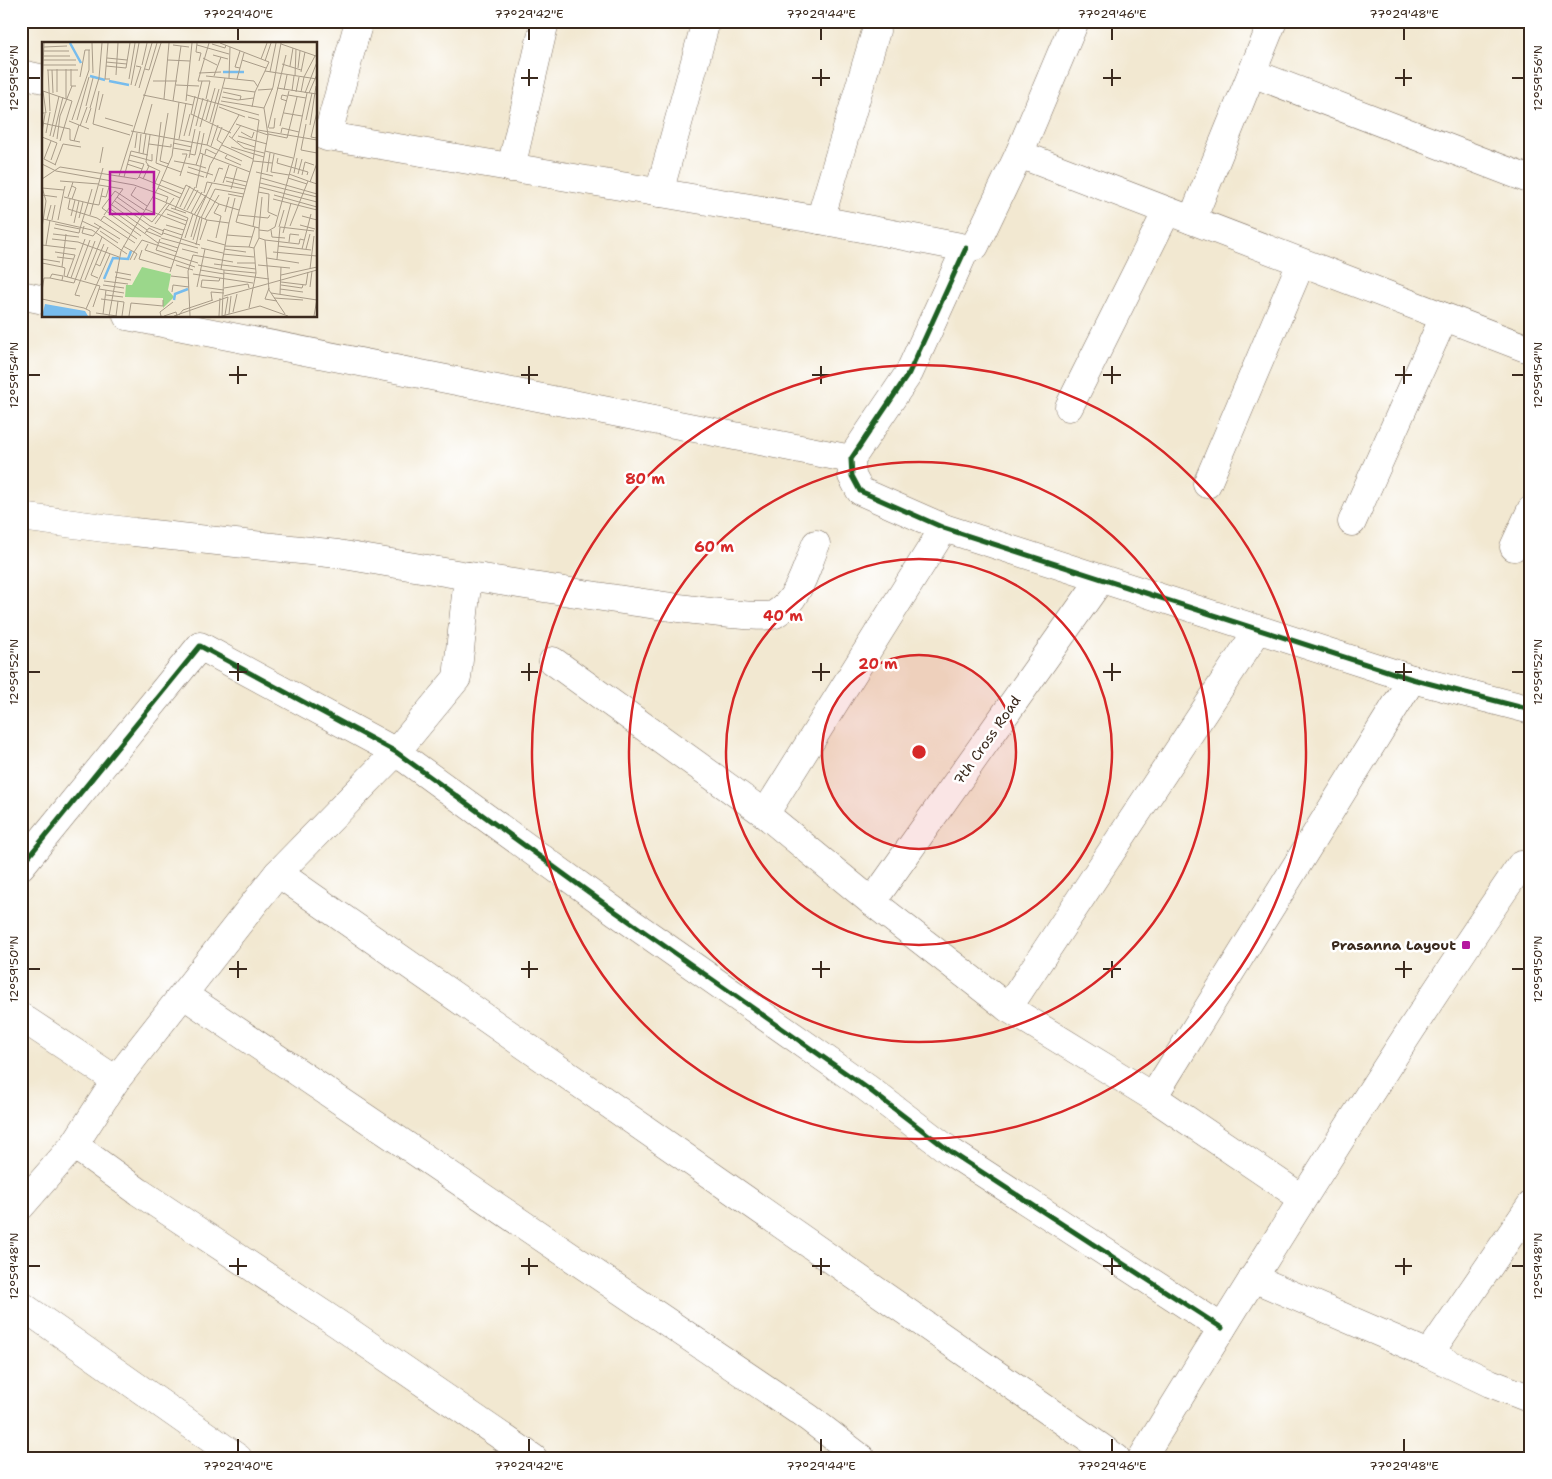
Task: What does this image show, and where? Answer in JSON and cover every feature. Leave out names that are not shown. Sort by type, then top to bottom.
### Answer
[{"type":"street","points":[[359,21],[322,135],[820,220],[966,248],[975,246],[1019,154],[1075,21]]},
{"type":"street","points":[[511,168],[545,21]]},
{"type":"street","points":[[659,193],[706,21]]},
{"type":"street","points":[[1192,220],[1273,21]]},
{"type":"street","points":[[820,220],[876,31]]},
{"type":"street","points":[[1252,73],[1531,180]]},
{"type":"street","points":[[21,74],[42,79]]},
{"type":"street","points":[[1019,154],[1531,350]]},
{"type":"street","points":[[1069,407],[1167,211]]},
{"type":"street","points":[[966,248],[909,374],[851,458],[852,476],[860,491],[944,528],[1412,680],[1531,710]]},
{"type":"street","points":[[1207,484],[1302,263]]},
{"type":"street","points":[[21,295],[42,300]]},
{"type":"street","points":[[1352,522],[1444,317]]},
{"type":"street","points":[[137,318],[851,458]]},
{"type":"street","points":[[1514,547],[1531,510]]},
{"type":"street","points":[[21,518],[338,554],[468,576],[668,606],[749,616],[774,616],[791,601],[816,544]]},
{"type":"street","points":[[765,814],[944,528]]},
{"type":"street","points":[[21,1206],[74,1145],[116,1080],[278,873],[396,752],[458,678],[468,576]]},
{"type":"street","name":"7th Cross Road","points":[[872,902],[1101,579]]},
{"type":"street","points":[[1008,1008],[1258,630]]},
{"type":"street","points":[[21,866],[200,646],[396,752],[616,912],[867,1088],[951,1152],[1222,1328]]},
{"type":"street","points":[[553,661],[765,814],[872,902],[1008,1008],[1153,1097],[1302,1198]]},
{"type":"street","points":[[1153,1097],[1412,680]]},
{"type":"street","points":[[1142,1458],[1302,1198],[1461,954],[1528,861]]},
{"type":"street","points":[[278,873],[1116,1458]]},
{"type":"street","points":[[184,994],[810,1418],[861,1458]]},
{"type":"street","points":[[21,1017],[116,1080]]},
{"type":"street","points":[[74,1145],[139,1192],[338,1324],[533,1458]]},
{"type":"street","points":[[1429,1354],[1531,1204]]},
{"type":"street","points":[[1253,1278],[1531,1400]]},
{"type":"street","points":[[21,1305],[238,1458]]},
{"type":"cycle path","points":[[966,248],[909,373],[851,459],[852,476],[860,491],[944,528],[1412,679],[1531,710]]},
{"type":"cycle path","points":[[21,866],[200,646],[396,752],[616,912],[867,1088],[951,1152],[1222,1328]]},
{"type":"place","name":"Prasanna Layout","points":[[1466,945]]}]
